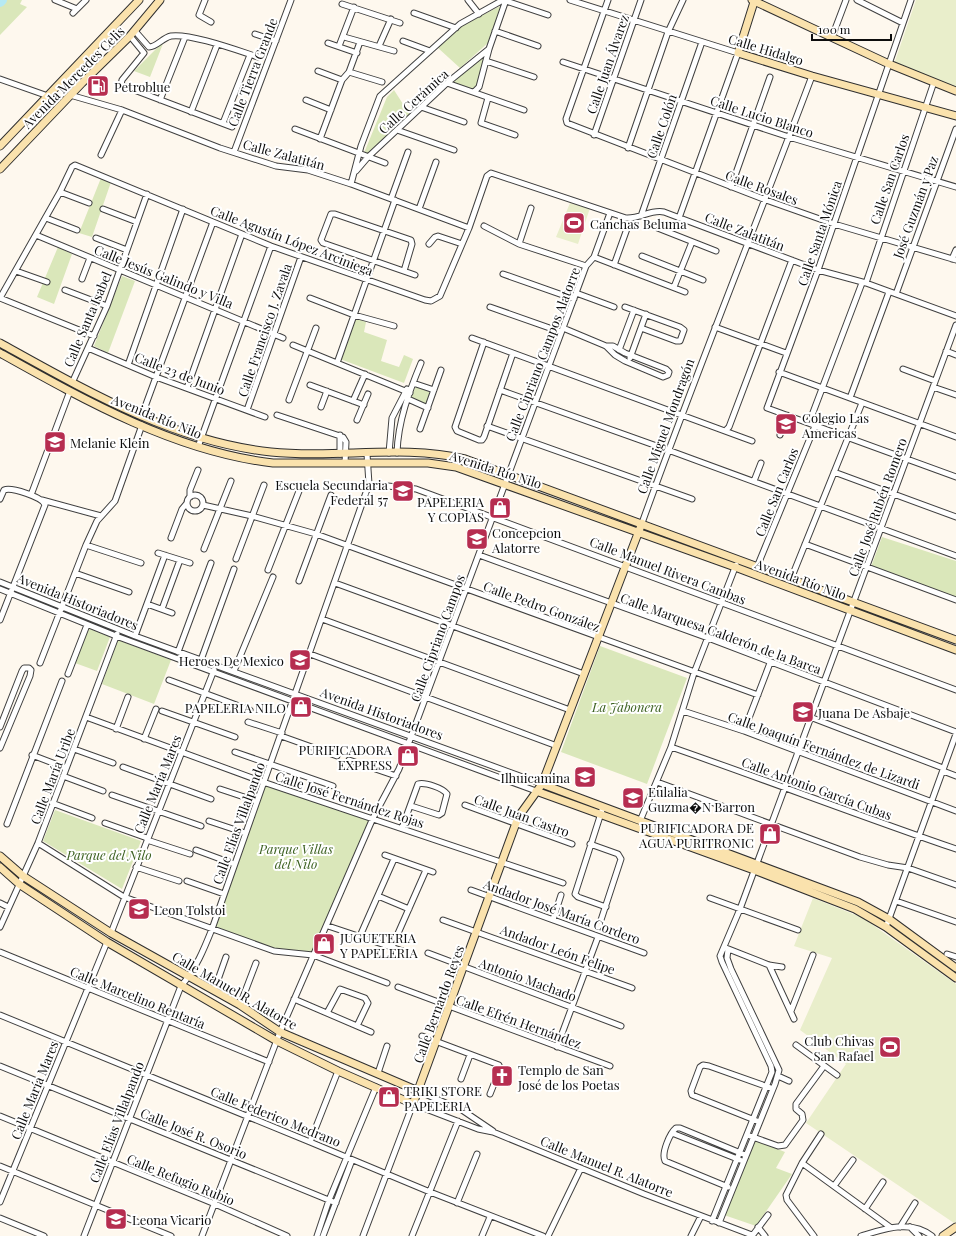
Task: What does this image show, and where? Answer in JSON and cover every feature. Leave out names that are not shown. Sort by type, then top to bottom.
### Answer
[{"type":"street","points":[[55,0],[75,11],[86,0]]},
{"type":"street","name":"Avenida Mercedes Celis","points":[[0,146],[138,0]]},
{"type":"street","name":"Avenida Mercedes Celis","points":[[0,169],[70,95],[133,34],[160,0]]},
{"type":"street","points":[[205,0],[199,15],[211,22]]},
{"type":"street","name":"Calle Tierra Grande","points":[[234,152],[292,0]]},
{"type":"street","points":[[468,0],[479,14]]},
{"type":"street","points":[[474,92],[479,87],[489,48],[505,0]]},
{"type":"street","points":[[351,184],[359,154],[380,96],[456,28],[505,0],[548,15]]},
{"type":"street","name":"Calle Hidalgo","points":[[570,0],[812,76],[956,116]]},
{"type":"street","points":[[584,69],[608,0]]},
{"type":"street","name":"Calle Juan Álvarez","points":[[594,135],[641,0]]},
{"type":"street","points":[[628,148],[668,32],[683,0]]},
{"type":"street","points":[[832,37],[846,0]]},
{"type":"street","points":[[857,0],[903,23]]},
{"type":"street","name":"Calle Santa Mónica","points":[[787,415],[767,408],[786,353],[818,270],[911,0]]},
{"type":"street","points":[[679,218],[738,53],[753,1],[889,64],[956,91]]},
{"type":"street","points":[[342,4],[400,23]]},
{"type":"street","points":[[339,46],[344,37],[354,7]]},
{"type":"street","points":[[414,13],[456,28]]},
{"type":"street","points":[[379,46],[391,19]]},
{"type":"street","points":[[495,31],[538,46]]},
{"type":"street","points":[[133,34],[149,47],[170,36],[185,37],[258,57]]},
{"type":"street","points":[[133,34],[144,53],[120,83],[232,127]]},
{"type":"street","points":[[255,34],[276,40]]},
{"type":"street","points":[[160,100],[185,37]]},
{"type":"street","points":[[344,37],[394,51]]},
{"type":"street","points":[[403,41],[430,52]]},
{"type":"street","points":[[320,139],[342,80],[349,72],[360,42]]},
{"type":"street","name":"Calle Colón","points":[[641,216],[702,42]]},
{"type":"street","points":[[328,43],[357,53]]},
{"type":"street","points":[[191,112],[217,45]]},
{"type":"street","name":"Calle Cerámica","points":[[355,172],[396,130],[447,83],[489,48]]},
{"type":"street","points":[[223,124],[250,55]]},
{"type":"street","points":[[486,61],[534,77]]},
{"type":"street","name":"Calle Lucio Blanco","points":[[563,62],[789,137],[956,187]]},
{"type":"street","name":"Calle Rosales","points":[[584,69],[566,122],[594,135],[766,200],[834,224],[954,260]]},
{"type":"street","points":[[318,71],[342,80]]},
{"type":"street","points":[[349,72],[382,82]]},
{"type":"street","name":"Calle Miguel Mondragón","points":[[542,784],[642,524],[681,414],[766,200],[812,76]]},
{"type":"street","points":[[731,187],[770,77]]},
{"type":"street","points":[[0,79],[48,96]]},
{"type":"street","name":"Calle San Carlos","points":[[808,423],[881,237],[934,82]]},
{"type":"street","points":[[447,83],[524,110]]},
{"type":"street","name":"Calle Zalatitán","points":[[70,95],[122,110],[276,166],[308,170],[351,184],[469,228]]},
{"type":"street","points":[[488,98],[481,123],[515,135]]},
{"type":"street","points":[[306,100],[331,110]]},
{"type":"street","points":[[422,107],[464,122]]},
{"type":"street","points":[[101,155],[122,110]]},
{"type":"street","name":"José Guzmán y Paz","points":[[896,294],[956,129]]},
{"type":"street","points":[[295,130],[385,163]]},
{"type":"street","points":[[396,130],[454,150]]},
{"type":"street","points":[[337,362],[384,232],[408,152]]},
{"type":"street","points":[[419,209],[436,162]]},
{"type":"street","name":"Calle Agustín López Arciniega","points":[[60,192],[72,167],[75,165],[271,246],[418,299],[431,301]]},
{"type":"street","name":"Calle Zalatitán","points":[[431,301],[440,296],[469,228],[487,176],[491,173],[626,218],[660,211],[818,270],[864,283],[956,316]]},
{"type":"street","points":[[89,203],[60,192],[0,298],[94,336]]},
{"type":"street","name":"Calle Santa Isabel","points":[[72,384],[107,306],[147,194]]},
{"type":"street","points":[[519,244],[531,208]]},
{"type":"street","points":[[103,209],[137,222]]},
{"type":"street","points":[[128,365],[183,209]]},
{"type":"street","name":"Calle Cipriano Campos Alatorre","points":[[505,483],[586,266],[594,257],[610,213]]},
{"type":"street","points":[[404,271],[412,241],[333,214],[330,216],[321,240],[323,242],[415,275]]},
{"type":"street","points":[[46,218],[77,230]]},
{"type":"street","points":[[142,415],[213,222]]},
{"type":"street","points":[[484,226],[519,244],[586,266]]},
{"type":"street","points":[[614,265],[628,226]]},
{"type":"street","points":[[650,226],[716,251]]},
{"type":"street","points":[[187,388],[242,234]]},
{"type":"street","name":"Calle Jesús Galindo y Villa","points":[[36,235],[283,338]]},
{"type":"street","points":[[430,244],[435,237],[438,236],[462,244]]},
{"type":"street","points":[[96,238],[127,250]]},
{"type":"street","points":[[674,287],[692,242]]},
{"type":"street","points":[[198,447],[271,246]]},
{"type":"street","points":[[954,260],[956,250]]},
{"type":"street","points":[[642,256],[681,270],[703,280]]},
{"type":"street","name":"Calle Francisco J. Zavala","points":[[247,410],[301,257]]},
{"type":"street","points":[[594,257],[685,292]]},
{"type":"street","points":[[82,279],[90,258]]},
{"type":"street","points":[[726,430],[729,427],[792,260]]},
{"type":"street","points":[[16,270],[46,282]]},
{"type":"street","points":[[503,274],[574,299]]},
{"type":"street","points":[[65,290],[107,306]]},
{"type":"street","points":[[850,398],[889,292]]},
{"type":"street","points":[[576,293],[614,307]]},
{"type":"street","points":[[310,298],[354,315],[394,326]]},
{"type":"street","points":[[490,307],[606,346],[611,346],[631,356],[666,369],[669,372],[668,375],[663,377],[628,362],[615,355],[606,346]]},
{"type":"street","points":[[625,307],[680,327],[684,330],[683,337],[680,341],[676,341],[642,328]]},
{"type":"street","points":[[619,350],[634,310]]},
{"type":"street","points":[[628,362],[646,314]]},
{"type":"street","name":"Calle José Rubén Romero","points":[[726,947],[956,325]]},
{"type":"street","points":[[715,327],[786,353]]},
{"type":"street","points":[[289,400],[316,328]]},
{"type":"street","points":[[472,338],[548,367],[752,440]]},
{"type":"street","points":[[484,342],[455,428],[457,431],[482,440],[513,353]]},
{"type":"street","name":"Avenida Río Nilo","points":[[0,343],[72,384],[170,427],[201,437],[273,453],[429,453],[457,457],[509,474],[956,640]]},
{"type":"street","points":[[293,345],[407,392]]},
{"type":"street","name":"Calle 23 de Junio","points":[[88,348],[156,377],[265,417]]},
{"type":"street","points":[[946,351],[956,355]]},
{"type":"street","name":"Avenida Río Nilo","points":[[0,353],[70,391],[142,425],[198,447],[257,461],[428,463],[447,465],[505,483],[956,650]]},
{"type":"street","points":[[389,453],[392,418],[412,384],[421,363]]},
{"type":"street","points":[[903,369],[936,381]]},
{"type":"street","points":[[420,429],[441,370]]},
{"type":"street","points":[[779,372],[956,437]]},
{"type":"street","points":[[353,401],[365,374]]},
{"type":"street","points":[[412,384],[434,390]]},
{"type":"street","points":[[310,385],[364,405]]},
{"type":"street","points":[[933,387],[956,395]]},
{"type":"street","points":[[500,390],[754,481],[820,507],[956,556]]},
{"type":"street","points":[[31,495],[70,391]]},
{"type":"street","points":[[321,408],[327,391]]},
{"type":"street","points":[[397,453],[397,435],[408,399],[407,392]]},
{"type":"street","points":[[357,420],[368,394]]},
{"type":"street","points":[[408,399],[428,408]]},
{"type":"street","points":[[791,579],[862,403]]},
{"type":"street","points":[[277,415],[340,435],[346,442],[343,454],[346,463]]},
{"type":"street","points":[[780,435],[787,415],[956,477]]},
{"type":"street","points":[[40,663],[86,545],[101,516],[115,501],[142,425]]},
{"type":"street","points":[[487,426],[692,499]]},
{"type":"street","name":"Calle San Carlos","points":[[757,567],[815,426]]},
{"type":"street","name":"Calle Elías Villalpando","points":[[84,1236],[181,986],[189,977],[203,951],[212,929],[262,782],[271,764],[282,735],[369,484],[367,454]]},
{"type":"street","points":[[754,481],[761,463]]},
{"type":"street","points":[[170,538],[182,509],[190,497],[190,490],[198,470]]},
{"type":"street","points":[[834,472],[956,517]]},
{"type":"street","points":[[204,549],[231,481]]},
{"type":"street","name":"Calle Cipriano Campos","points":[[202,1236],[280,1032],[313,955],[328,926],[374,818],[396,776],[409,745],[505,483]]},
{"type":"street","name":"Calle Manuel Rivera Cambas","points":[[369,484],[416,489],[493,516],[956,690]]},
{"type":"street","points":[[236,559],[264,485]]},
{"type":"street","points":[[268,570],[301,486]]},
{"type":"street","points":[[0,499],[4,490],[10,488],[41,499],[101,516]]},
{"type":"street","points":[[187,503],[191,510],[194,511],[201,508],[203,505],[201,497],[193,495],[190,497]]},
{"type":"street","points":[[299,581],[331,495]]},
{"type":"street","points":[[0,620],[45,505],[41,499]]},
{"type":"street","name":"Calle Pedro González","points":[[203,505],[252,516],[316,534],[466,590],[758,695]]},
{"type":"street","points":[[805,544],[956,600]]},
{"type":"street","points":[[86,545],[142,563]]},
{"type":"street","points":[[158,552],[190,563]]},
{"type":"street","points":[[135,636],[166,555]]},
{"type":"street","name":"Calle Marquesa Calderón de la Barca","points":[[479,555],[708,638],[956,734]]},
{"type":"street","points":[[162,609],[180,560]]},
{"type":"street","points":[[640,821],[671,747],[694,673],[738,560]]},
{"type":"street","points":[[178,652],[211,563]]},
{"type":"street","points":[[201,660],[234,569]]},
{"type":"street","points":[[75,573],[129,592]]},
{"type":"street","points":[[234,672],[273,576]]},
{"type":"street","name":"Avenida Historiadores","points":[[0,582],[60,610],[87,625],[116,636],[536,791],[640,821],[755,867]]},
{"type":"street","points":[[335,583],[584,674]]},
{"type":"street","name":"Avenida Historiadores","points":[[0,589],[10,594],[216,665],[542,784],[602,810],[755,867]]},
{"type":"street","points":[[147,604],[172,613]]},
{"type":"street","points":[[322,618],[570,710]]},
{"type":"street","points":[[68,674],[87,625]]},
{"type":"street","name":"Calle María Uribe","points":[[0,927],[38,843],[118,630]]},
{"type":"street","points":[[310,654],[557,746]]},
{"type":"street","points":[[744,730],[770,663]]},
{"type":"street","name":"Calle María Mares","points":[[111,934],[124,897],[216,665]]},
{"type":"street","points":[[0,727],[22,672],[24,668],[28,668],[31,670],[30,676],[1,744]]},
{"type":"street","points":[[7,824],[32,754],[62,680]]},
{"type":"street","points":[[169,680],[250,710]]},
{"type":"street","points":[[116,729],[128,697]]},
{"type":"street","points":[[144,739],[156,709]]},
{"type":"street","points":[[162,711],[235,738]]},
{"type":"street","name":"Calle Joaquín Fernández de Lizardi","points":[[683,712],[744,730],[956,811]]},
{"type":"street","name":"Calle José Fernández Rojas","points":[[86,717],[262,782],[563,882]]},
{"type":"street","points":[[810,717],[956,776]]},
{"type":"street","points":[[248,722],[337,756]]},
{"type":"street","points":[[886,927],[956,734]]},
{"type":"street","name":"Calle Antonio García Cubas","points":[[671,747],[785,786],[956,849]]},
{"type":"street","points":[[74,749],[113,763]]},
{"type":"street","points":[[235,752],[333,786]]},
{"type":"street","points":[[32,754],[66,768]]},
{"type":"street","points":[[349,760],[396,776]]},
{"type":"street","points":[[123,767],[211,799]]},
{"type":"street","points":[[63,776],[103,791]]},
{"type":"street","points":[[657,782],[860,857],[888,865],[908,868],[956,885]]},
{"type":"street","points":[[402,828],[419,783],[446,792],[447,796],[442,813],[439,815],[411,806]]},
{"type":"street","name":"Calle Bernardo Reyes","points":[[363,1236],[388,1174],[516,823],[542,784]]},
{"type":"street","points":[[220,789],[256,801]]},
{"type":"street","points":[[112,794],[158,812],[201,826]]},
{"type":"street","points":[[52,803],[92,818]]},
{"type":"street","name":"Calle Juan Castro","points":[[465,805],[572,844]]},
{"type":"street","points":[[602,810],[575,894],[578,897],[606,907]]},
{"type":"street","points":[[208,821],[245,833]]},
{"type":"street","points":[[104,823],[190,854]]},
{"type":"street","points":[[38,843],[124,897],[278,952],[313,955],[387,983]]},
{"type":"street","points":[[590,844],[618,854],[621,857],[601,920]]},
{"type":"street","points":[[196,850],[234,864]]},
{"type":"street","points":[[385,855],[433,872]]},
{"type":"street","name":"Calle Manuel R. Alatorre","points":[[0,856],[23,876],[111,934],[240,1005],[280,1032],[462,1110],[493,1132]]},
{"type":"street","points":[[360,936],[394,859]]},
{"type":"street","name":"Calle Manuel R. Alatorre","points":[[0,866],[19,884],[107,942],[277,1041],[338,1071],[413,1104],[478,1129],[493,1132],[752,1236]]},
{"type":"street","points":[[755,867],[858,902],[889,919],[956,968]]},
{"type":"street","points":[[755,867],[855,909],[886,927],[956,978]]},
{"type":"street","points":[[136,868],[179,881]]},
{"type":"street","points":[[392,947],[426,870]]},
{"type":"street","points":[[187,881],[224,894]]},
{"type":"street","name":"Andador José María Cordero","points":[[471,890],[644,953]]},
{"type":"street","points":[[553,920],[561,895]]},
{"type":"street","points":[[378,896],[409,908]]},
{"type":"street","points":[[710,898],[798,930]]},
{"type":"street","points":[[896,901],[956,922]]},
{"type":"street","points":[[0,903],[8,907]]},
{"type":"street","name":"Andador León Felipe","points":[[444,920],[586,970],[632,988]]},
{"type":"street","points":[[328,926],[403,951]]},
{"type":"street","points":[[558,1047],[598,937]]},
{"type":"street","name":"Calle María Mares","points":[[0,1202],[107,942]]},
{"type":"street","points":[[726,947],[769,965],[782,967]]},
{"type":"street","points":[[719,1223],[773,1089],[779,1070],[731,968],[727,958],[726,947]]},
{"type":"street","points":[[712,1221],[772,1072],[771,1066],[720,959],[726,947]]},
{"type":"street","name":"Calle Marcelino Rentaría","points":[[0,952],[269,1062]]},
{"type":"street","name":"Antonio Machado","points":[[428,952],[621,1026]]},
{"type":"street","points":[[947,954],[956,957]]},
{"type":"street","points":[[790,1012],[813,955]]},
{"type":"street","points":[[214,991],[226,957]]},
{"type":"street","points":[[240,1005],[256,963]]},
{"type":"street","points":[[769,965],[794,1019]]},
{"type":"street","points":[[726,971],[731,968]]},
{"type":"street","name":"Calle Efrén Hernández","points":[[398,987],[610,1066]]},
{"type":"street","points":[[327,1013],[340,989],[367,1000],[368,1004],[357,1026]]},
{"type":"street","points":[[294,999],[370,1032]]},
{"type":"street","name":"Calle Federico Medrano","points":[[0,1015],[350,1158],[457,1204],[543,1236]]},
{"type":"street","points":[[422,1036],[500,1066],[490,1094]]},
{"type":"street","points":[[796,1045],[837,1075]]},
{"type":"street","points":[[378,1073],[387,1046]]},
{"type":"street","points":[[461,1079],[470,1055]]},
{"type":"street","points":[[759,1122],[692,1095],[691,1091],[700,1067],[703,1065],[709,1066],[773,1089]]},
{"type":"street","name":"Calle José R. Osorio","points":[[0,1066],[336,1203]]},
{"type":"street","points":[[747,1134],[778,1146],[785,1145],[803,1120],[802,1114],[796,1109],[796,1104],[824,1066]]},
{"type":"street","points":[[310,1142],[338,1071]]},
{"type":"street","points":[[778,1076],[789,1081]]},
{"type":"street","points":[[323,1236],[376,1087]]},
{"type":"street","name":"Calle Refugio Rubio","points":[[0,1116],[214,1204],[287,1236]]},
{"type":"street","points":[[412,1236],[458,1121]]},
{"type":"street","points":[[732,1189],[665,1161],[663,1157],[672,1133],[676,1128],[680,1128],[746,1155]]},
{"type":"street","points":[[672,1133],[743,1161]]},
{"type":"street","points":[[814,1236],[786,1198],[802,1163],[821,1134]]},
{"type":"street","points":[[457,1204],[477,1154]]},
{"type":"street","points":[[317,1236],[329,1200],[350,1158]]},
{"type":"street","points":[[834,1186],[853,1160]]},
{"type":"street","points":[[802,1163],[890,1227]]},
{"type":"street","points":[[0,1166],[171,1236]]},
{"type":"street","points":[[548,1236],[580,1168]]},
{"type":"street","points":[[865,1208],[883,1182]]},
{"type":"street","points":[[900,1227],[915,1203]]},
{"type":"street","points":[[752,1236],[768,1215]]},
{"type":"street","points":[[691,1236],[701,1216]]},
{"type":"street","points":[[482,1236],[490,1217]]},
{"type":"street","points":[[0,1218],[36,1235],[44,1236]]},
{"type":"street","points":[[758,1227],[765,1236]]},
{"type":"street","points":[[861,1236],[890,1227],[921,1228],[932,1236]]},
{"type":"street","points":[[910,1227],[919,1236]]},
{"type":"street","points":[[942,1236],[956,1227]]},
{"type":"street","points":[[738,1230],[738,1236]]},
{"type":"green space","points":[[0,0],[22,0],[20,4],[27,7],[0,35]]},
{"type":"green space","points":[[916,0],[956,0],[956,89],[894,64]]},
{"type":"green space","points":[[502,5],[489,42],[460,68],[437,47],[460,27]]},
{"type":"green space","points":[[164,41],[150,77],[134,71]]},
{"type":"green space","points":[[487,53],[478,86],[473,91],[452,83]]},
{"type":"green space","points":[[394,90],[410,115],[369,154],[364,153],[387,97]]},
{"type":"green space","points":[[101,178],[111,182],[92,237],[79,233]]},
{"type":"green space","name":"Canchas Beluma","points":[[570,203],[590,208],[578,244],[556,237]]},
{"type":"green space","points":[[58,247],[72,254],[54,304],[37,297]]},
{"type":"green space","points":[[122,276],[135,281],[108,353],[94,346]]},
{"type":"green space","points":[[356,318],[366,322],[364,332],[387,340],[381,361],[399,367],[404,355],[413,359],[404,383],[340,359]]},
{"type":"green space","points":[[416,386],[431,393],[426,405],[410,399]]},
{"type":"green space","points":[[882,537],[956,561],[956,598],[871,567]]},
{"type":"green space","points":[[89,628],[110,637],[97,671],[75,663]]},
{"type":"green space","points":[[118,640],[171,660],[154,704],[102,684]]},
{"type":"green space","name":"La Jabonera","points":[[600,646],[687,678],[647,784],[561,752]]},
{"type":"green space","name":"Parque Villas del Nilo","points":[[265,786],[371,820],[312,953],[279,952],[213,928]]},
{"type":"green space","name":"Parque del Nilo","points":[[55,810],[141,841],[122,889],[43,841]]},
{"type":"green space","name":"Club Chivas San Rafael","points":[[813,898],[863,918],[956,984],[956,1222],[954,1223],[806,1123],[846,1064],[800,1030],[832,958],[794,946]]},
{"type":"green space","points":[[754,1140],[785,1152],[776,1168],[792,1174],[756,1226],[724,1215]]},
{"type":"place","name":"Petroblue","points":[[98,86]]},
{"type":"place","name":"Canchas Beluma","points":[[574,223]]},
{"type":"place","name":"Colegio Las Americas","points":[[786,424]]},
{"type":"place","name":"Melanie Klein","points":[[55,442]]},
{"type":"place","name":"Escuela Secundaria Federal 57","points":[[403,491]]},
{"type":"place","name":"PAPELERIA Y COPIAS","points":[[500,508]]},
{"type":"place","name":"Concepcion Alatorre","points":[[477,539]]},
{"type":"place","name":"Heroes De Mexico","points":[[300,660]]},
{"type":"place","name":"PAPELERIA NILO","points":[[301,707]]},
{"type":"place","name":"Juana De Asbaje","points":[[803,712]]},
{"type":"place","name":"PURIFICADORA EXPRESS","points":[[408,756]]},
{"type":"place","name":"Ilhuicamina","points":[[585,777]]},
{"type":"place","name":"Eulalia Guzma�N Barron","points":[[633,798]]},
{"type":"place","name":"PURIFICADORA DE AGUA PURITRONIC","points":[[770,834]]},
{"type":"place","name":"Leon Tolstoi","points":[[139,909]]},
{"type":"place","name":"JUGUETERIA Y PAPELERIA","points":[[324,944]]},
{"type":"place","name":"Club Chivas San Rafael","points":[[890,1047]]},
{"type":"place","name":"Templo de San José de los Poetas","points":[[502,1076]]},
{"type":"place","name":"TRIKI STORE PAPELERIA","points":[[389,1097]]},
{"type":"place","name":"Leona Vicario","points":[[116,1219]]}]
